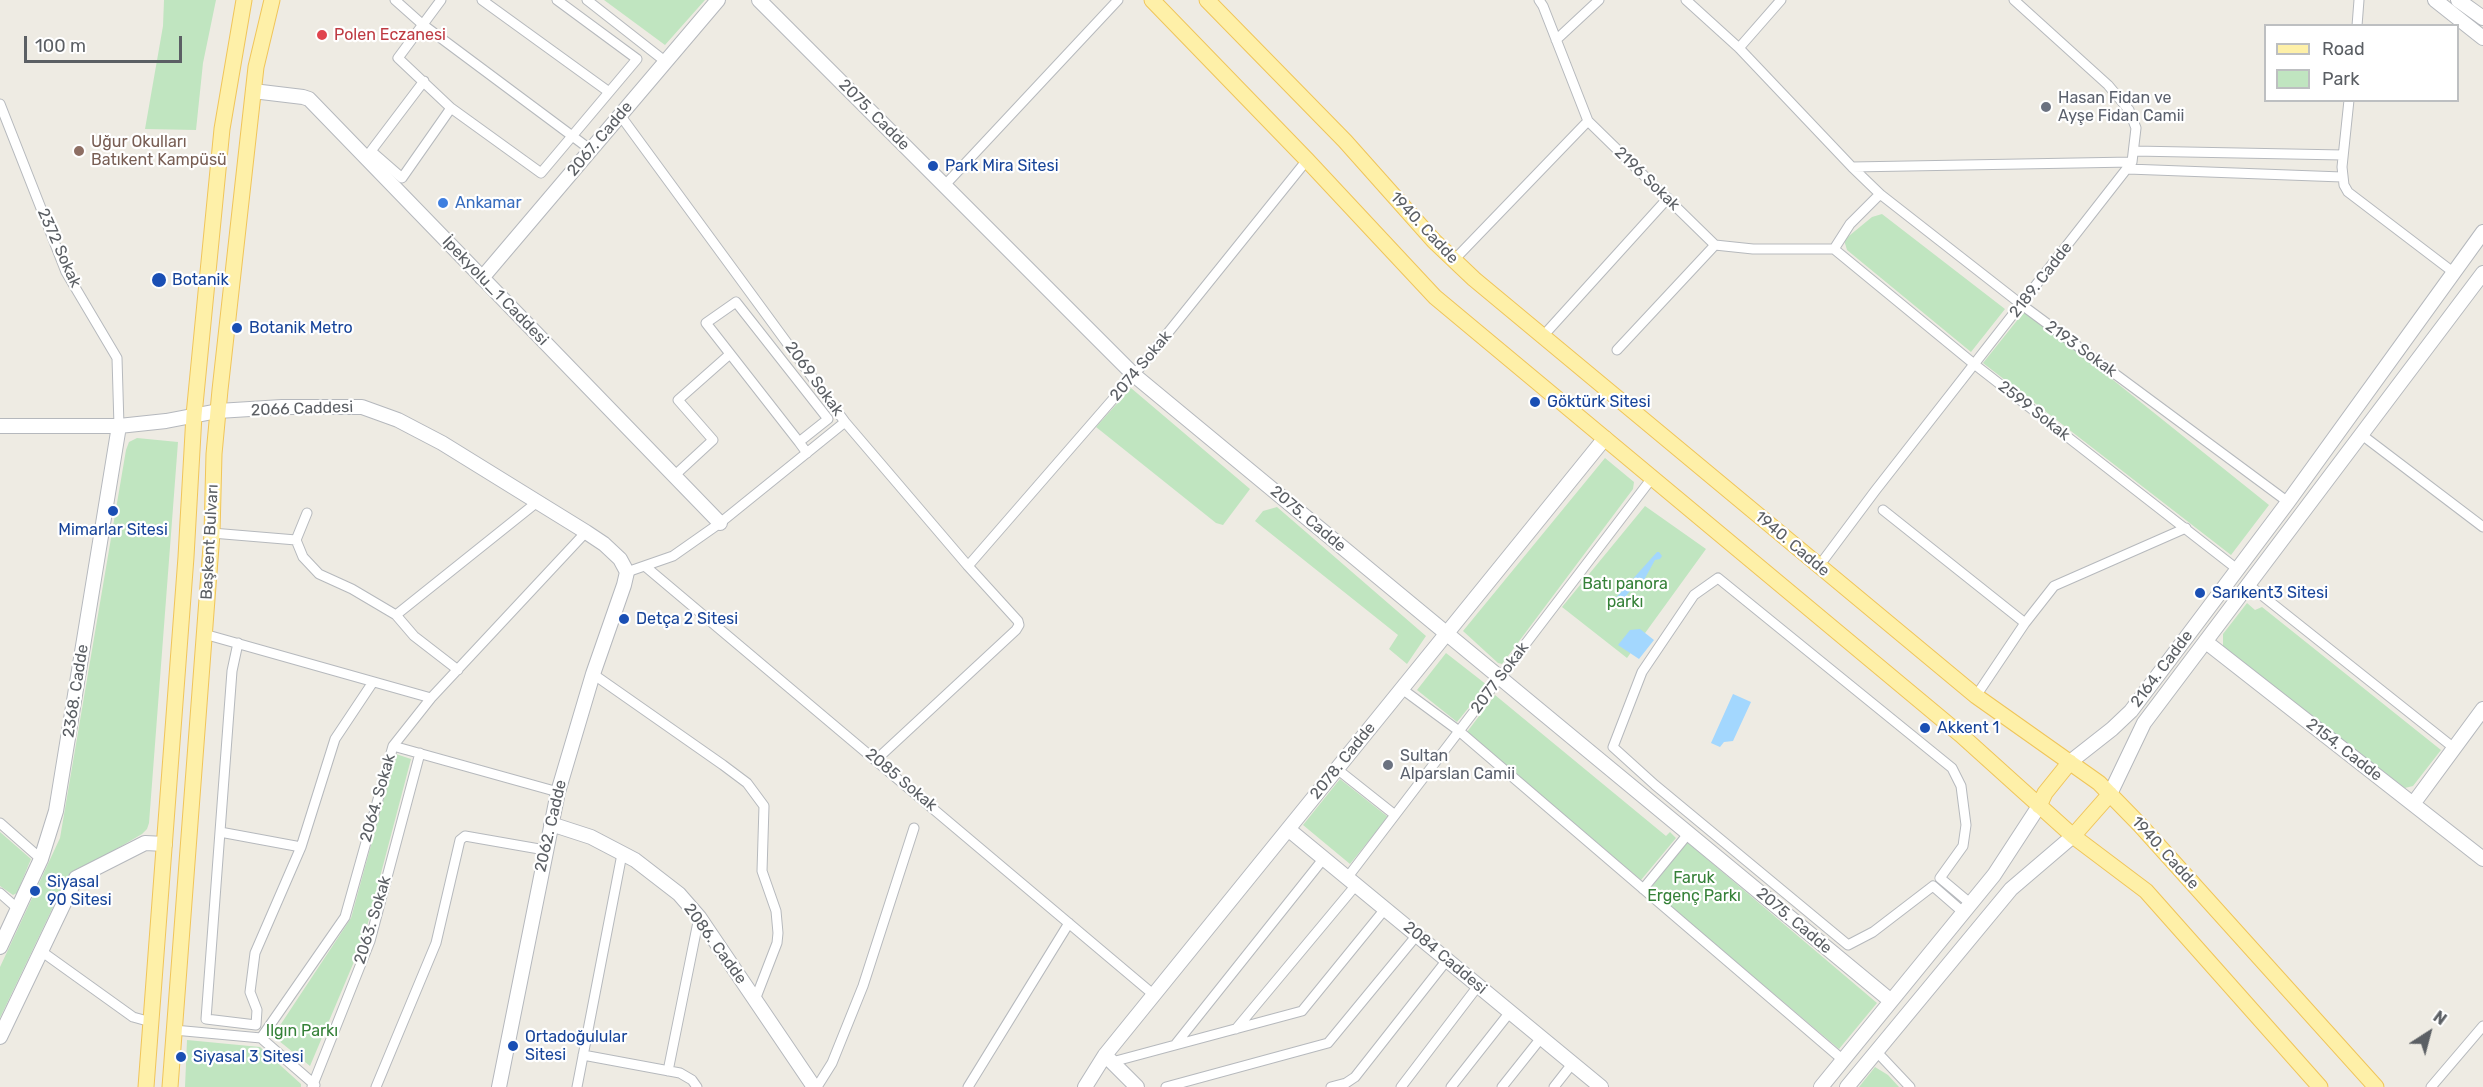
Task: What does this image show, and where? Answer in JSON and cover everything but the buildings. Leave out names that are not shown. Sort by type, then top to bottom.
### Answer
[{"type":"main road","name":"Başkent Bulvarı","points":[[146,1087],[186,557],[194,415],[222,129],[244,0]]},
{"type":"main road","name":"Başkent Bulvarı","points":[[170,1087],[212,533],[218,411],[256,67],[272,0]]},
{"type":"main road","points":[[1152,0],[1307,160],[1435,297],[1961,735],[2073,836],[2146,891],[2317,1086]]},
{"type":"main road","name":"1940. Cadde","points":[[1206,0],[1345,141],[1453,261],[1976,696],[2093,777],[2376,1087]]},
{"type":"main road","name":"2164. Cadde","points":[[2038,806],[2044,793],[2070,762]]},
{"type":"main road","name":"2164. Cadde","points":[[2073,836],[2110,794]]},
{"type":"street","points":[[395,0],[422,24],[591,150]]},
{"type":"street","points":[[441,0],[398,58],[451,108],[541,173],[637,58],[557,0]]},
{"type":"street","points":[[482,0],[609,92]]},
{"type":"street","points":[[587,0],[666,62]]},
{"type":"street","name":"2067. Cadde","points":[[482,278],[718,0]]},
{"type":"street","name":"2075. Cadde","points":[[759,0],[1134,375],[1891,1001]]},
{"type":"street","points":[[945,185],[1118,0]]},
{"type":"street","name":"2196 Sokak","points":[[1539,0],[1544,6],[1588,121],[1715,244]]},
{"type":"street","points":[[1556,40],[1599,0]]},
{"type":"street","name":"2193 Sokak","points":[[1686,0],[1738,48],[1880,194],[2022,305],[2288,502]]},
{"type":"street","points":[[1738,48],[1781,0]]},
{"type":"street","name":"2189. Cadde","points":[[1819,566],[2130,166],[2136,128],[2129,110],[2108,85],[2014,0]]},
{"type":"street","points":[[2357,24],[2359,0]]},
{"type":"street","points":[[2435,0],[2483,38]]},
{"type":"street","points":[[2458,0],[2483,18]]},
{"type":"street","points":[[424,81],[371,151],[402,178],[451,108]]},
{"type":"street","name":"İpekyolu_1 Caddesi","points":[[253,91],[309,99],[720,523]]},
{"type":"street","points":[[2349,102],[2342,177],[2348,192],[2453,272]]},
{"type":"street","name":"2372 Sokak","points":[[0,104],[66,272],[117,358],[119,426]]},
{"type":"street","name":"2069 Sokak","points":[[620,116],[845,422],[1018,621],[1016,630],[877,759]]},
{"type":"street","points":[[1453,261],[1588,121]]},
{"type":"street","points":[[2134,151],[2343,155]]},
{"type":"street","name":"2074 Sokak","points":[[968,566],[1134,375],[1307,160]]},
{"type":"street","points":[[1852,167],[2130,166],[2342,177]]},
{"type":"street","points":[[1617,350],[1715,244],[1753,249],[1834,249],[1850,224],[1880,194]]},
{"type":"street","points":[[1543,336],[1668,198]]},
{"type":"street","name":"2164. Cadde","points":[[2070,762],[2131,711],[2288,502],[2483,232]]},
{"type":"street","name":"2599 Sokak","points":[[1834,249],[1974,364],[2237,569]]},
{"type":"street","name":"2164. Cadde","points":[[2110,794],[2145,723],[2483,273]]},
{"type":"street","points":[[799,442],[828,419],[736,302],[706,324],[807,453]]},
{"type":"street","points":[[675,476],[713,440],[678,400],[730,354]]},
{"type":"street","name":"2066 Caddesi","points":[[0,426],[119,426],[166,421],[218,411],[282,407],[362,407],[398,420],[442,443],[586,532],[616,554],[627,572]]},
{"type":"street","points":[[627,572],[673,556],[720,523],[845,422]]},
{"type":"street","name":"2368. Cadde","points":[[0,947],[41,859],[60,791],[119,426]]},
{"type":"street","points":[[2362,435],[2483,527]]},
{"type":"street","name":"2078. Cadde","points":[[1085,1087],[1109,1059],[1154,995],[1605,438]]},
{"type":"street","name":"2077 Sokak","points":[[1236,1029],[1352,881],[1395,814],[1652,478]]},
{"type":"street","points":[[396,615],[536,503]]},
{"type":"street","points":[[1883,510],[2025,623]]},
{"type":"street","points":[[307,513],[296,540],[303,557],[319,574],[352,589],[396,615],[414,636],[458,670]]},
{"type":"street","points":[[1976,696],[2025,623],[2054,586],[2186,528]]},
{"type":"street","name":"2064. Sokak","points":[[261,1038],[345,916],[393,746],[431,698],[586,532]]},
{"type":"street","points":[[212,533],[296,540]]},
{"type":"street","name":"2085 Sokak","points":[[646,567],[877,759],[1154,995]]},
{"type":"street","name":"2062. Cadde","points":[[499,1087],[558,792],[593,674],[627,572]]},
{"type":"street","points":[[1718,578],[1952,768],[1961,786],[1966,825],[1963,846],[1936,882],[1873,932],[1848,945],[1664,793],[1613,747],[1642,672],[1694,596],[1718,578]]},
{"type":"street","points":[[2249,585],[2454,748]]},
{"type":"street","points":[[204,634],[431,698]]},
{"type":"street","name":"2154. Cadde","points":[[2206,642],[2483,859]]},
{"type":"street","points":[[238,644],[232,671],[206,1019],[256,1025],[257,1010],[250,992],[255,953],[301,847],[335,739],[373,682]]},
{"type":"street","points":[[593,674],[739,777],[753,789],[764,806],[762,871],[776,911],[778,933],[777,943],[755,1000]]},
{"type":"street","points":[[1402,689],[1459,732],[1843,1060]]},
{"type":"street","points":[[2413,804],[2483,709]]},
{"type":"street","points":[[393,746],[558,792]]},
{"type":"street","name":"2063. Sokak","points":[[314,1086],[370,940],[420,753]]},
{"type":"street","points":[[1337,769],[1395,814]]},
{"type":"street","name":"2164. Cadde","points":[[1821,1087],[1967,909],[2008,855],[2038,806]]},
{"type":"street","points":[[0,823],[41,859]]},
{"type":"street","name":"2086. Cadde","points":[[551,824],[591,837],[662,879],[679,894],[699,917],[815,1087]]},
{"type":"street","points":[[815,1087],[832,1063],[863,986],[914,828]]},
{"type":"street","name":"2084 Caddesi","points":[[1288,829],[1601,1087]]},
{"type":"street","points":[[220,832],[301,847]]},
{"type":"street","points":[[1643,889],[1688,834]]},
{"type":"street","points":[[376,1087],[436,944],[460,840],[465,836],[545,850]]},
{"type":"street","name":"2164. Cadde","points":[[1847,1087],[2011,889],[2073,836]]},
{"type":"street","points":[[0,1037],[76,878],[145,843],[165,844]]},
{"type":"street","points":[[577,1087],[622,854]]},
{"type":"street","points":[[1175,1045],[1324,858]]},
{"type":"street","points":[[1936,882],[1967,909]]},
{"type":"street","points":[[0,893],[18,909]]},
{"type":"street","points":[[1109,1059],[1175,1045],[1294,1014],[1309,1006],[1385,909]]},
{"type":"street","points":[[668,1071],[699,917]]},
{"type":"street","points":[[968,1087],[1069,923]]},
{"type":"street","points":[[1166,1087],[1328,1043],[1417,935]]},
{"type":"street","points":[[41,951],[133,1017],[151,1022]]},
{"type":"street","points":[[1331,1087],[1349,1082],[1358,1073],[1447,960]]},
{"type":"street","points":[[1401,1087],[1478,986]]},
{"type":"street","points":[[1450,1087],[1510,1012]]},
{"type":"street","points":[[2431,1087],[2483,1026]]},
{"type":"street","points":[[174,1030],[261,1038],[314,1086]]},
{"type":"street","points":[[1502,1087],[1541,1038]]},
{"type":"street","points":[[1876,1051],[1910,1087]]},
{"type":"street","points":[[583,1055],[686,1075],[697,1087]]},
{"type":"street","points":[[1109,1059],[1137,1087]]},
{"type":"street","points":[[1554,1087],[1572,1064]]},
{"type":"green space","points":[[164,0],[216,0],[203,63],[196,130],[145,129],[163,26]]},
{"type":"green space","points":[[604,0],[705,0],[665,45]]},
{"type":"green space","points":[[1882,214],[2005,309],[1971,352],[1847,250],[1844,240],[1872,217]]},
{"type":"green space","points":[[2023,313],[2032,315],[2269,505],[2231,555],[1983,363]]},
{"type":"green space","points":[[1131,388],[1250,489],[1223,525],[1216,523],[1096,427]]},
{"type":"green space","points":[[137,438],[178,442],[149,823],[142,834],[67,878],[0,1018],[0,967],[60,838],[126,450],[129,442]]},
{"type":"green space","points":[[1605,458],[1634,482],[1633,489],[1502,664],[1498,663],[1463,631]]},
{"type":"green space","name":"Batı panora parkı","points":[[1645,506],[1706,549],[1627,658],[1562,607]]},
{"type":"green space","points":[[1277,507],[1426,636],[1407,664],[1389,649],[1398,635],[1255,521],[1263,511]]},
{"type":"green space","points":[[2247,603],[2255,610],[2262,607],[2441,750],[2413,786],[2405,788],[2223,649],[2223,634]]},
{"type":"green space","points":[[1446,653],[1487,685],[1457,722],[1417,690]]},
{"type":"green space","name":"Faruk Ergenç Parkı","points":[[1495,695],[1666,836],[1670,832],[1676,838],[1641,880],[1467,732]]},
{"type":"green space","name":"Ilgın Parkı","points":[[396,754],[411,759],[364,938],[310,1066],[273,1036],[351,918]]},
{"type":"green space","points":[[1340,779],[1388,817],[1350,864],[1303,825]]},
{"type":"green space","points":[[0,832],[31,859],[17,893],[13,895],[0,886]]},
{"type":"green space","name":"Faruk Ergenç Parkı","points":[[1687,842],[1877,1003],[1839,1049],[1650,889]]},
{"type":"green space","points":[[187,1040],[260,1047],[301,1084],[301,1087],[185,1087]]},
{"type":"green space","points":[[1875,1067],[1888,1075],[1899,1087],[1859,1087]]},
{"type":"water","points":[[1657,552],[1662,556],[1655,560],[1644,580],[1626,596],[1626,605],[1621,608],[1615,605],[1613,601]]},
{"type":"water","points":[[1640,629],[1654,640],[1639,659],[1618,645],[1630,630]]},
{"type":"water","points":[[1733,694],[1751,702],[1733,741],[1724,742],[1720,747],[1711,743]]},
{"type":"place","name":"Polen Eczanesi","points":[[322,35]]},
{"type":"place","name":"Hasan Fidan ve Ayşe Fidan Camii","points":[[2046,107]]},
{"type":"place","name":"Uğur Okulları Batıkent Kampüsü","points":[[79,151]]},
{"type":"place","name":"Park Mira Sitesi","points":[[933,166]]},
{"type":"place","name":"Ankamar","points":[[443,203]]},
{"type":"place","name":"Botanik","points":[[159,280]]},
{"type":"place","name":"Botanik Metro","points":[[237,328]]},
{"type":"place","name":"Göktürk Sitesi","points":[[1535,402]]},
{"type":"place","name":"Mimarlar Sitesi","points":[[113,511]]},
{"type":"place","name":"Sarıkent3 Sitesi","points":[[2200,593]]},
{"type":"place","name":"Detça 2 Sitesi","points":[[624,619]]},
{"type":"place","name":"Akkent 1","points":[[1925,728]]},
{"type":"place","name":"Sultan Alparslan Camii","points":[[1388,765]]},
{"type":"place","name":"Siyasal 90 Sitesi","points":[[35,891]]},
{"type":"place","name":"Ortadoğulular Sitesi","points":[[513,1046]]},
{"type":"place","name":"Siyasal 3 Sitesi","points":[[181,1057]]}]
